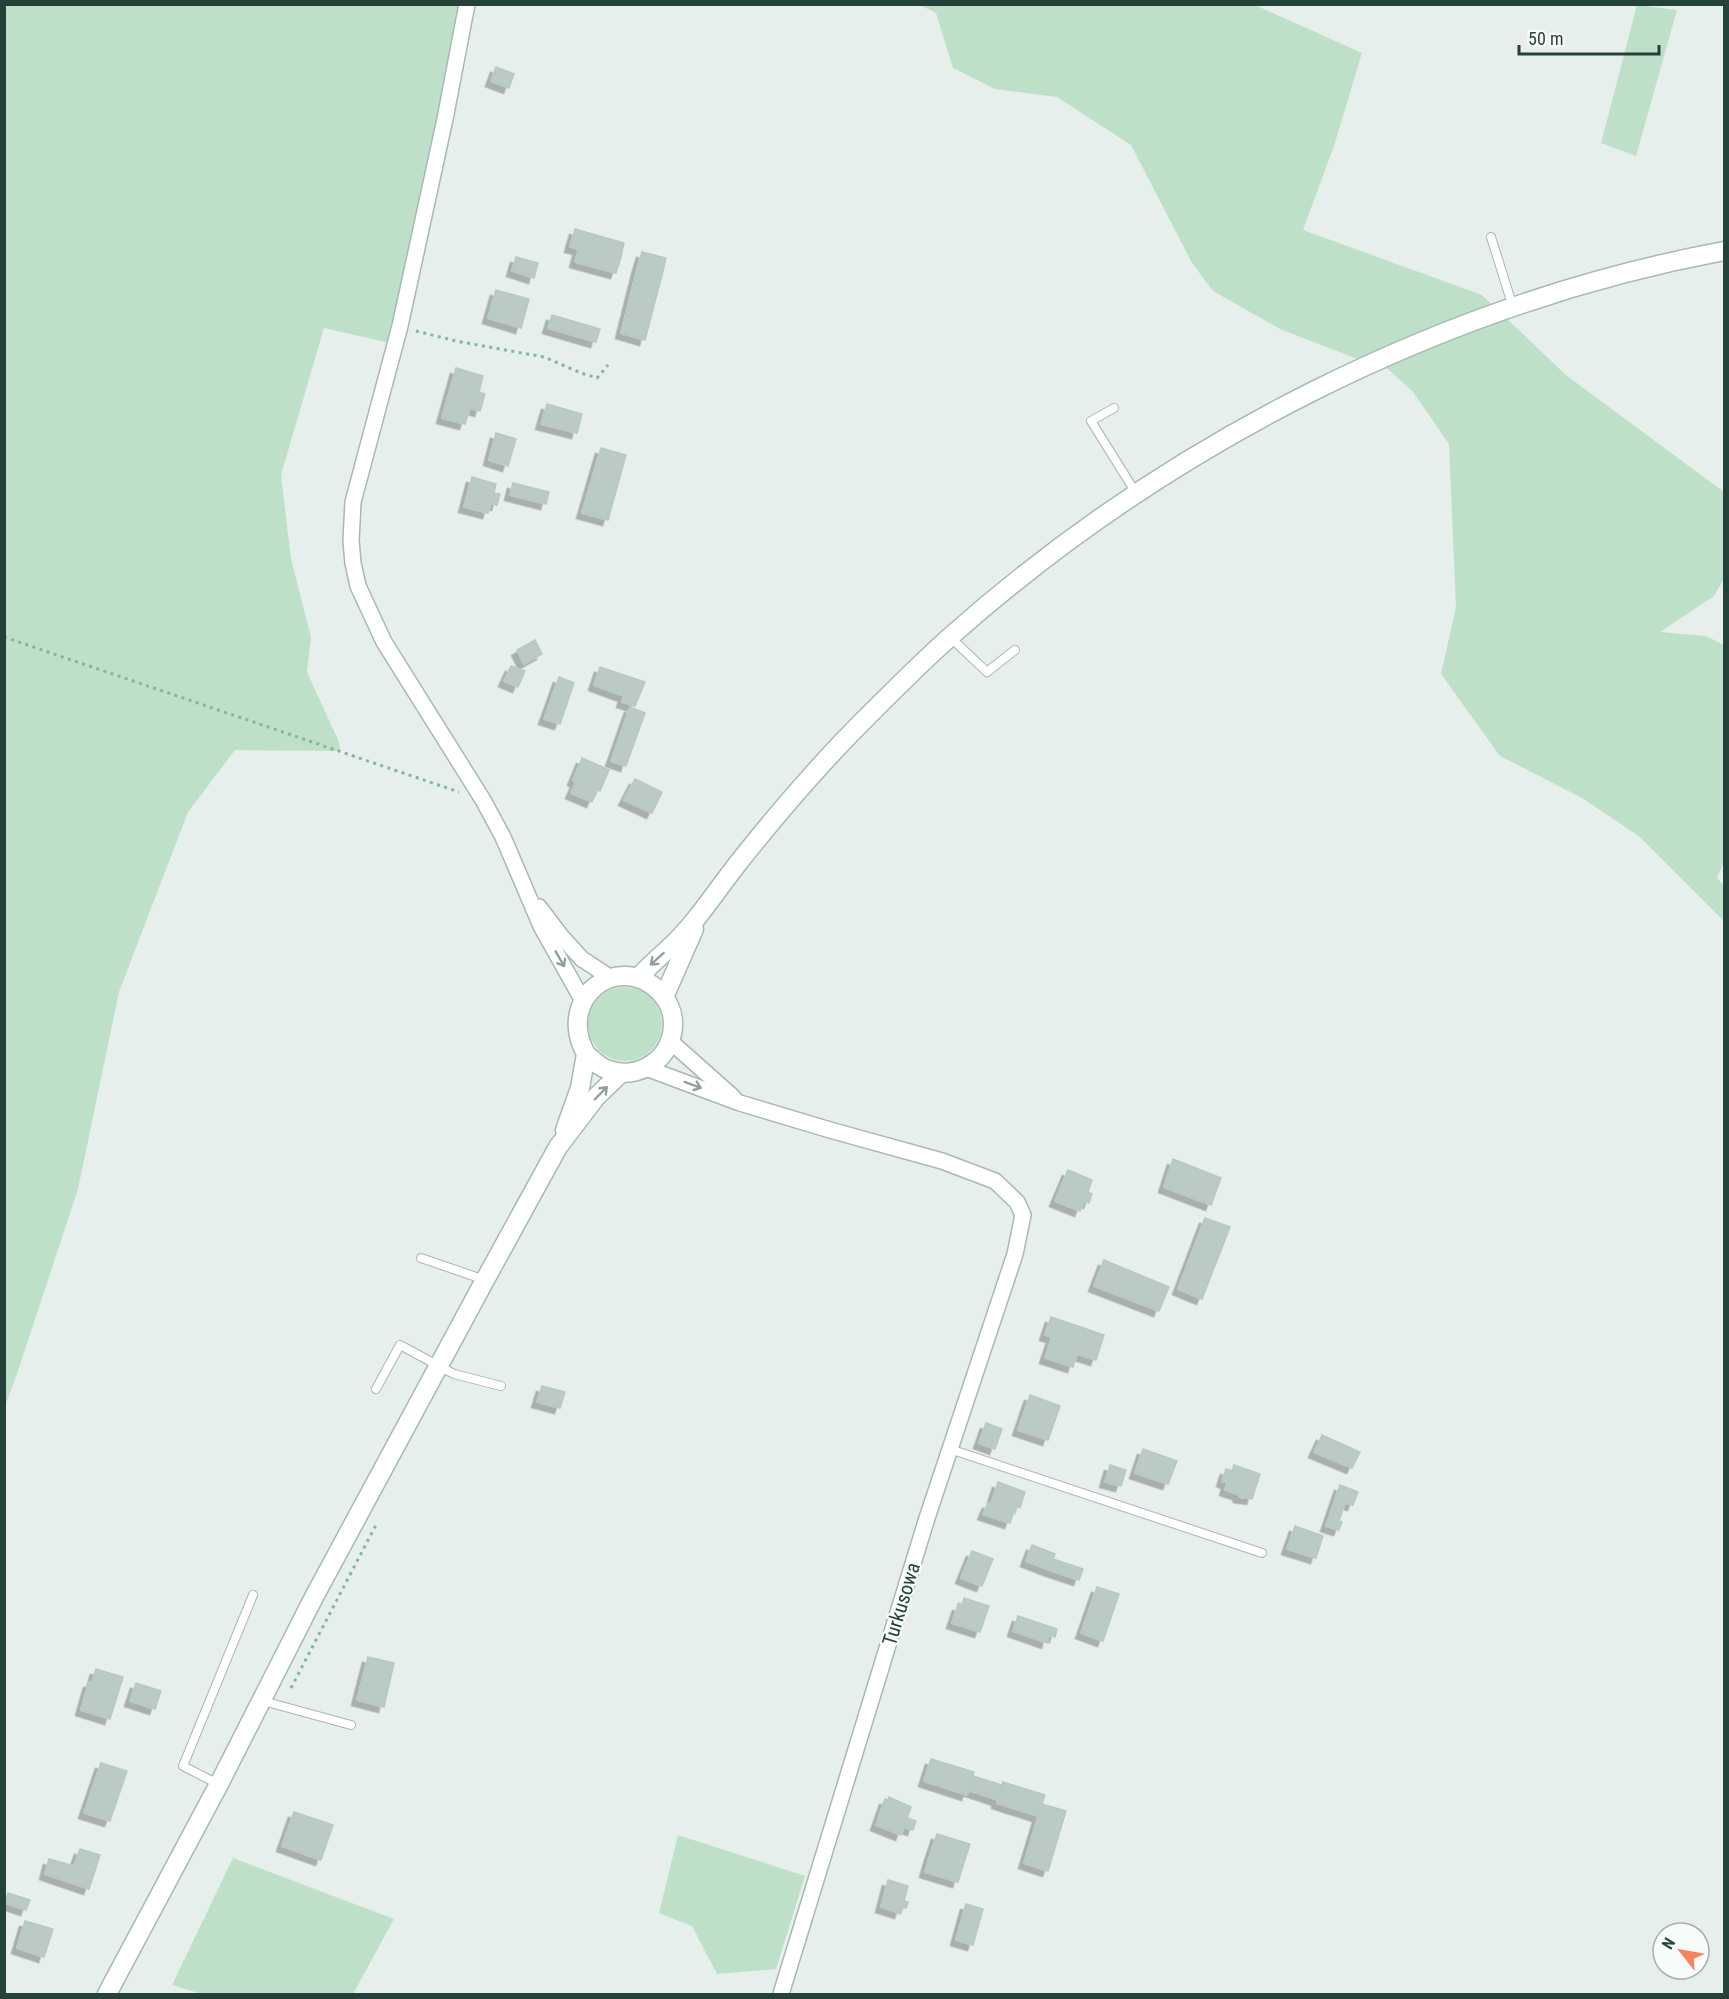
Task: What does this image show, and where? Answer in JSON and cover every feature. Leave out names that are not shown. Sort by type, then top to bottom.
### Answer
[{"type":"main road","points":[[638,978],[666,951],[704,908],[738,862],[824,762],[871,712],[950,637],[1006,590],[1137,494],[1229,437],[1294,401],[1421,342],[1513,308],[1597,282],[1694,256],[1725,251]]},
{"type":"main road","points":[[664,997],[704,908]]},
{"type":"main road","points":[[624,976],[638,978],[654,986],[664,997],[671,1011],[673,1026],[670,1041],[661,1057],[646,1068],[621,1073],[602,1067],[586,1054],[579,1042],[576,1028],[578,1014],[590,991],[600,983],[624,976]]},
{"type":"main road","points":[[109,1995],[314,1597],[558,1147],[580,1088],[586,1054]]},
{"type":"main road","points":[[558,1147],[596,1097],[621,1073]]},
{"type":"street","points":[[466,4],[446,119],[400,326],[353,502],[351,541],[353,563],[358,586],[384,642],[483,800],[503,837],[541,926],[583,1001]]},
{"type":"street","points":[[525,887],[561,936],[582,959],[611,978]]},
{"type":"street","points":[[670,1041],[740,1102]]},
{"type":"street","points":[[646,1068],[740,1102]]},
{"type":"street","name":"Turkusowa","points":[[740,1102],[974,1172],[1005,1189],[1017,1202],[1023,1215],[1015,1254],[950,1449],[781,1995]]},
{"type":"lane","points":[[1491,237],[1513,308]]},
{"type":"lane","points":[[1114,408],[1091,421],[1137,494]]},
{"type":"lane","points":[[950,637],[987,672],[1015,650]]},
{"type":"lane","points":[[421,1258],[485,1280]]},
{"type":"lane","points":[[375,1389],[400,1346],[454,1374],[501,1386]]},
{"type":"lane","points":[[950,1449],[1262,1553]]},
{"type":"lane","points":[[219,1784],[183,1766],[254,1595]]},
{"type":"lane","points":[[261,1701],[351,1725]]},
{"type":"path","points":[[400,326],[456,341],[544,357],[597,378],[608,365]]},
{"type":"path","points":[[4,637],[483,800]]},
{"type":"green space","points":[[5,5],[467,5],[390,343],[324,328],[281,475],[291,559],[311,637],[307,672],[339,742],[340,751],[235,750],[188,812],[119,992],[78,1189],[5,1406]]},
{"type":"green space","points":[[920,5],[1255,5],[1362,53],[1334,146],[1303,230],[1482,295],[1567,376],[1724,492],[1724,579],[1714,596],[1660,632],[1706,636],[1724,645],[1724,862],[1717,878],[1724,886],[1724,921],[1640,837],[1582,798],[1500,756],[1441,674],[1456,607],[1449,444],[1413,392],[1388,369],[1280,329],[1213,291],[1192,263],[1131,145],[1057,97],[995,89],[953,68],[936,13]]},
{"type":"green space","points":[[1637,5],[1677,10],[1636,156],[1601,143]]},
{"type":"green space","points":[[625,987],[639,990],[651,998],[659,1010],[662,1024],[659,1038],[651,1050],[639,1058],[625,1061],[611,1058],[599,1050],[591,1038],[588,1024],[591,1010],[599,998],[611,990]]},
{"type":"green space","points":[[678,1835],[805,1876],[776,1969],[717,1974],[692,1926],[659,1913]]},
{"type":"green space","points":[[233,1858],[394,1919],[353,1994],[202,1994],[172,1985]]},
{"type":"building","points":[[496,67],[514,74],[509,88],[491,81]]},
{"type":"building","points":[[575,229],[624,243],[621,257],[580,245],[578,249],[570,247]]},
{"type":"building","points":[[580,245],[621,257],[616,273],[575,262]]},
{"type":"building","points":[[642,252],[666,258],[662,275],[637,269]]},
{"type":"building","points":[[516,257],[538,263],[534,278],[512,271]]},
{"type":"building","points":[[637,269],[662,275],[645,340],[621,333]]},
{"type":"building","points":[[496,290],[529,299],[521,328],[488,318]]},
{"type":"building","points":[[552,315],[600,329],[596,342],[548,328]]},
{"type":"building","points":[[456,368],[483,376],[479,392],[485,394],[480,411],[470,408],[465,424],[442,418]]},
{"type":"building","points":[[547,404],[582,414],[577,433],[541,424]]},
{"type":"building","points":[[496,433],[516,439],[508,466],[489,460]]},
{"type":"building","points":[[601,448],[626,455],[608,520],[582,513]]},
{"type":"building","points":[[472,477],[496,484],[494,493],[500,494],[497,505],[491,503],[488,513],[464,507]]},
{"type":"building","points":[[513,483],[549,492],[546,504],[510,495]]},
{"type":"building","points":[[535,640],[542,654],[524,664],[517,650]]},
{"type":"building","points":[[511,666],[525,671],[518,687],[504,681]]},
{"type":"building","points":[[600,667],[645,682],[635,706],[622,702],[624,696],[594,685]]},
{"type":"building","points":[[559,677],[574,683],[560,724],[544,719]]},
{"type":"building","points":[[630,707],[645,713],[626,766],[611,761]]},
{"type":"building","points":[[582,758],[609,770],[600,791],[597,790],[592,802],[571,793],[576,782],[573,780]]},
{"type":"building","points":[[635,779],[662,792],[652,813],[624,800]]},
{"type":"building","points":[[1173,1159],[1221,1178],[1211,1205],[1164,1187]]},
{"type":"building","points":[[1068,1170],[1092,1180],[1088,1192],[1092,1194],[1089,1203],[1084,1201],[1080,1211],[1055,1201]]},
{"type":"building","points":[[1205,1218],[1230,1227],[1202,1299],[1178,1289]]},
{"type":"building","points":[[1104,1260],[1169,1287],[1159,1311],[1094,1286]]},
{"type":"building","points":[[1051,1317],[1104,1335],[1096,1360],[1077,1354],[1073,1367],[1045,1358],[1052,1337],[1045,1335]]},
{"type":"building","points":[[542,1386],[565,1392],[560,1408],[537,1402]]},
{"type":"building","points":[[1030,1395],[1060,1406],[1048,1440],[1018,1430]]},
{"type":"building","points":[[986,1423],[1002,1429],[995,1449],[979,1443]]},
{"type":"building","points":[[1322,1435],[1360,1452],[1352,1468],[1314,1452]]},
{"type":"building","points":[[1143,1449],[1177,1461],[1168,1484],[1135,1473]]},
{"type":"building","points":[[1110,1465],[1126,1470],[1121,1486],[1105,1482]]},
{"type":"building","points":[[1234,1465],[1260,1474],[1252,1499],[1239,1497],[1238,1494],[1225,1490],[1227,1483],[1222,1481],[1226,1469],[1232,1471]]},
{"type":"building","points":[[998,1482],[1025,1492],[1020,1508],[1016,1506],[1010,1523],[983,1514],[988,1503],[991,1504]]},
{"type":"building","points":[[1340,1485],[1358,1492],[1353,1505],[1345,1503],[1339,1521],[1342,1522],[1339,1530],[1326,1526]]},
{"type":"building","points":[[1295,1526],[1323,1536],[1316,1558],[1287,1549]]},
{"type":"building","points":[[1032,1545],[1055,1554],[1049,1570],[1026,1561]]},
{"type":"building","points":[[972,1551],[993,1559],[982,1586],[961,1578]]},
{"type":"building","points":[[1053,1559],[1083,1569],[1079,1580],[1049,1570]]},
{"type":"building","points":[[1097,1587],[1119,1594],[1103,1641],[1081,1633]]},
{"type":"building","points":[[964,1598],[989,1606],[980,1632],[952,1623],[958,1605],[962,1606]]},
{"type":"building","points":[[1018,1616],[1057,1629],[1055,1637],[1049,1635],[1047,1643],[1013,1631]]},
{"type":"building","points":[[368,1657],[394,1663],[384,1707],[357,1700]]},
{"type":"building","points":[[96,1669],[123,1677],[110,1719],[81,1710],[89,1682],[92,1682]]},
{"type":"building","points":[[136,1683],[161,1691],[155,1709],[130,1701]]},
{"type":"building","points":[[931,1759],[974,1772],[967,1795],[924,1781]]},
{"type":"building","points":[[101,1763],[127,1771],[110,1821],[84,1813]]},
{"type":"building","points":[[973,1776],[1002,1785],[998,1800],[968,1790]]},
{"type":"building","points":[[1003,1782],[1045,1795],[1038,1816],[997,1803]]},
{"type":"building","points":[[889,1797],[911,1807],[907,1818],[916,1821],[913,1830],[904,1827],[901,1835],[876,1825],[885,1799],[888,1800]]},
{"type":"building","points":[[1042,1804],[1066,1811],[1048,1871],[1024,1863]]},
{"type":"building","points":[[294,1812],[333,1825],[321,1860],[282,1846]]},
{"type":"building","points":[[937,1834],[970,1844],[963,1866],[930,1855]]},
{"type":"building","points":[[80,1849],[100,1855],[89,1889],[45,1874],[49,1859],[74,1866]]},
{"type":"building","points":[[930,1855],[963,1866],[958,1882],[925,1872]]},
{"type":"building","points":[[888,1880],[908,1886],[904,1901],[908,1902],[906,1908],[902,1907],[900,1913],[881,1907]]},
{"type":"building","points":[[8,1893],[30,1900],[26,1910],[5,1903]]},
{"type":"building","points":[[966,1904],[983,1909],[973,1945],[956,1940]]},
{"type":"building","points":[[25,1921],[53,1929],[44,1957],[17,1948]]}]
